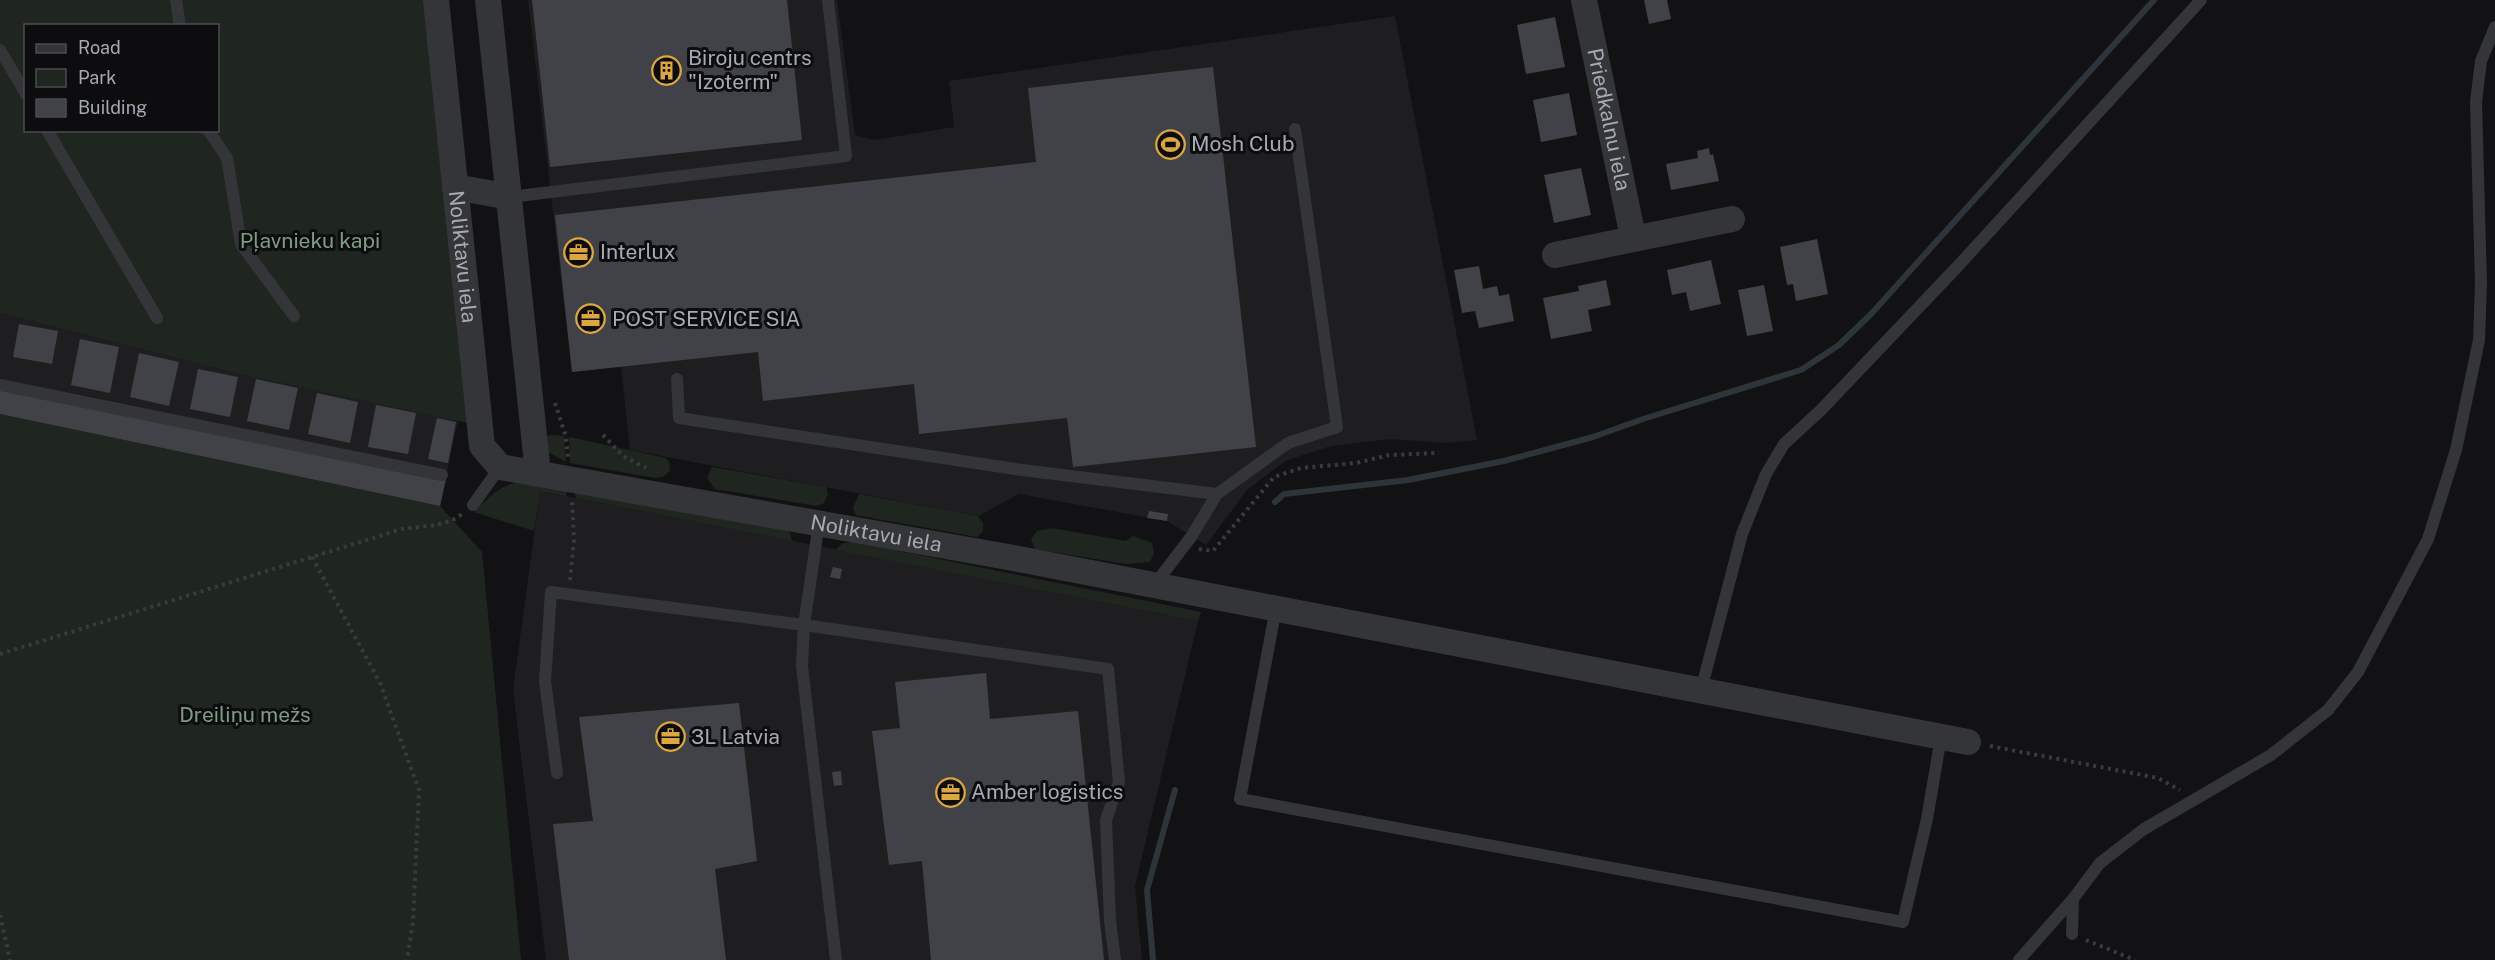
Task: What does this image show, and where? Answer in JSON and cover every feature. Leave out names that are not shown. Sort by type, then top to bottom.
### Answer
[{"type":"street","name":"Noliktavu iela","points":[[436,0],[482,446],[500,467],[1155,584],[1968,742]]},
{"type":"street","points":[[488,0],[538,473]]},
{"type":"street","name":"Priedkalnu iela","points":[[1584,0],[1633,237]]},
{"type":"street","points":[[455,187],[510,197]]},
{"type":"street","points":[[1555,255],[1633,237],[1732,219]]},
{"type":"lane","points":[[176,0],[180,24]]},
{"type":"lane","points":[[510,197],[846,156],[828,0]]},
{"type":"lane","points":[[1701,690],[1742,534],[1766,474],[1784,444],[1821,410],[1950,275],[2201,0]]},
{"type":"lane","points":[[2019,960],[2073,899],[2100,863],[2144,829],[2271,755],[2328,710],[2358,672],[2428,539],[2456,450],[2479,340],[2481,284],[2476,102],[2481,61],[2495,27]]},
{"type":"lane","points":[[0,50],[24,91]]},
{"type":"lane","points":[[1155,584],[1187,542],[1217,494],[1287,442],[1337,427],[1295,129]]},
{"type":"lane","points":[[48,132],[157,318]]},
{"type":"lane","points":[[209,132],[227,158],[241,244],[294,316]]},
{"type":"lane","points":[[677,379],[679,418],[1022,470],[1217,494]]},
{"type":"lane","points":[[0,385],[442,475]]},
{"type":"lane","points":[[473,505],[500,467]]},
{"type":"lane","points":[[819,523],[804,625],[802,666],[836,960]]},
{"type":"lane","points":[[557,773],[544,681],[550,592],[804,625],[1108,669],[1119,782],[1107,820],[1110,921],[1115,960]]},
{"type":"lane","points":[[1276,608],[1240,798],[1903,922],[1927,819],[1941,737]]},
{"type":"lane","points":[[2072,934],[2073,899]]},
{"type":"path","points":[[553,396],[566,437],[574,540],[569,595]]},
{"type":"path","points":[[603,435],[623,456],[663,477],[670,496]]},
{"type":"path","points":[[1187,542],[1213,551],[1274,477],[1300,468],[1356,463],[1389,455],[1439,453]]},
{"type":"path","points":[[0,654],[402,529],[436,525],[457,519],[473,505]]},
{"type":"path","points":[[312,557],[380,683],[419,790],[413,922],[407,960]]},
{"type":"path","points":[[1968,742],[2158,778],[2196,799]]},
{"type":"path","points":[[0,915],[10,960]]},
{"type":"path","points":[[2072,934],[2135,960]]},
{"type":"shaded area","points":[[528,0],[837,0],[855,135],[874,140],[954,127],[949,81],[1395,16],[1477,440],[1447,443],[1391,439],[1331,446],[1285,461],[1247,490],[1206,545],[1167,521],[1019,494],[978,516],[630,450],[621,367],[572,372]]},
{"type":"shaded area","points":[[0,313],[239,374],[458,420],[440,506],[0,414]]},
{"type":"shaded area","points":[[540,491],[1198,621],[1135,886],[1142,960],[546,960],[513,690]]},
{"type":"green space","name":"Pļavnieku kapi","points":[[0,0],[425,0],[473,424],[239,374],[0,313]]},
{"type":"green space","name":"Dreiliņu mežs","points":[[0,414],[440,506],[482,552],[521,960],[0,960]]},
{"type":"green space","points":[[564,436],[566,462],[548,452],[546,437]]},
{"type":"green space","points":[[569,437],[666,458],[670,471],[663,477],[655,478],[570,463]]},
{"type":"green space","points":[[712,467],[826,487],[828,494],[824,503],[817,506],[715,489],[707,478]]},
{"type":"green space","points":[[528,481],[567,490],[566,496],[540,491],[534,531],[474,512],[504,487]]},
{"type":"green space","points":[[574,490],[782,527],[790,533],[792,541],[576,498]]},
{"type":"green space","points":[[859,494],[978,516],[983,523],[983,531],[977,537],[856,515],[853,508]]},
{"type":"green space","points":[[1052,528],[1126,541],[1133,536],[1152,543],[1154,553],[1150,562],[1126,564],[1035,549],[1031,539],[1037,531]]},
{"type":"green space","points":[[855,542],[1201,612],[1198,621],[836,550],[843,543]]},
{"type":"building","name":"Biroju centrs \"Izoterm\"","points":[[532,0],[787,0],[802,140],[550,167]]},
{"type":"building","points":[[1644,0],[1667,0],[1671,19],[1649,24]]},
{"type":"building","points":[[1555,17],[1565,67],[1526,74],[1517,25]]},
{"type":"building","points":[[1213,67],[1256,447],[1073,467],[1067,418],[919,434],[914,384],[763,401],[758,352],[572,372],[555,215],[1036,162],[1028,88]]},
{"type":"building","points":[[1569,93],[1577,135],[1541,142],[1533,100]]},
{"type":"building","points":[[1709,148],[1710,155],[1713,154],[1719,181],[1671,190],[1666,164],[1698,158],[1697,151]]},
{"type":"building","points":[[1581,168],[1591,215],[1554,223],[1544,175]]},
{"type":"building","points":[[1817,239],[1828,294],[1796,301],[1793,284],[1787,285],[1780,247]]},
{"type":"building","points":[[1711,260],[1721,304],[1690,311],[1686,292],[1672,295],[1667,270]]},
{"type":"building","points":[[1479,266],[1483,289],[1497,286],[1499,296],[1509,294],[1514,321],[1479,328],[1475,311],[1462,313],[1454,270]]},
{"type":"building","points":[[1606,280],[1611,305],[1588,310],[1592,331],[1551,339],[1543,298],[1579,291],[1578,286]]},
{"type":"building","points":[[1764,285],[1773,331],[1747,336],[1738,290]]},
{"type":"building","points":[[19,324],[58,331],[52,364],[13,357]]},
{"type":"building","points":[[80,339],[119,347],[110,393],[71,385]]},
{"type":"building","points":[[139,353],[179,362],[169,406],[130,397]]},
{"type":"building","points":[[198,369],[238,377],[230,417],[190,409]]},
{"type":"building","points":[[256,379],[298,388],[289,430],[247,421]]},
{"type":"building","points":[[0,389],[446,479],[440,506],[0,414]]},
{"type":"building","points":[[317,393],[358,402],[350,443],[308,434]]},
{"type":"building","points":[[376,405],[416,413],[408,454],[368,447]]},
{"type":"building","points":[[437,418],[456,422],[448,463],[428,459]]},
{"type":"building","points":[[1149,511],[1168,514],[1167,521],[1147,518]]},
{"type":"building","points":[[833,567],[842,569],[840,579],[830,577]]},
{"type":"building","points":[[986,673],[990,719],[1078,711],[1104,960],[931,960],[922,861],[889,865],[872,731],[900,728],[895,682]]},
{"type":"building","points":[[739,703],[757,861],[715,869],[726,960],[569,960],[553,824],[593,821],[579,717]]},
{"type":"building","points":[[841,771],[842,785],[834,786],[832,772]]},
{"type":"waterway","points":[[1275,502],[1284,494],[1408,480],[1504,461],[1593,437],[1643,419],[1801,370],[1839,345],[1872,313],[2154,0]]},
{"type":"waterway","points":[[1153,960],[1147,890],[1175,790]]},
{"type":"place","name":"Biroju centrs \"Izoterm\"","points":[[667,70]]},
{"type":"place","name":"Mosh Club","points":[[1170,144]]},
{"type":"place","name":"Interlux","points":[[579,252]]},
{"type":"place","name":"POST SERVICE SIA","points":[[591,319]]},
{"type":"place","name":"3L Latvia","points":[[670,737]]},
{"type":"place","name":"Amber logistics","points":[[950,792]]}]
